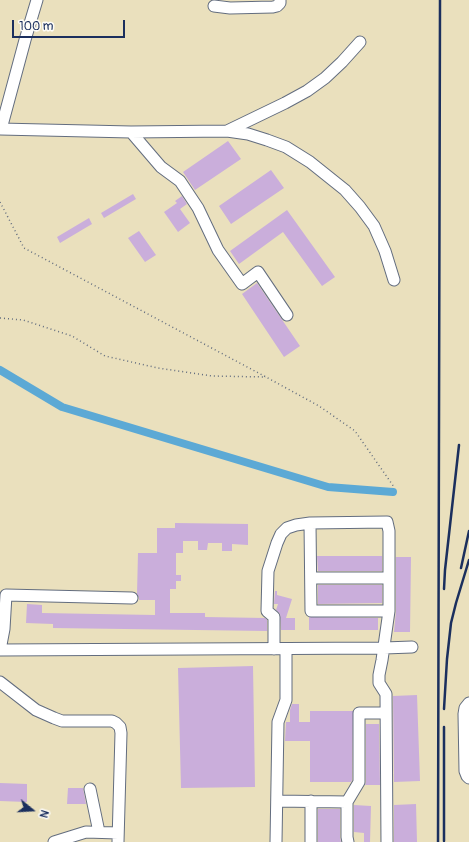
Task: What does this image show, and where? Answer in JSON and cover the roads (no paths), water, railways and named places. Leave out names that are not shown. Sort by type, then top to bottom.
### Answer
[{"type":"lane","points":[[37,0],[1,129],[131,132],[227,131],[248,134],[286,147],[310,162],[345,190],[360,207],[374,226],[385,251],[394,280]]},
{"type":"lane","points":[[214,6],[230,8],[273,7],[277,6],[280,0]]},
{"type":"lane","points":[[227,131],[307,91],[325,78],[360,42]]},
{"type":"lane","points":[[131,132],[161,167],[180,181],[198,208],[218,250],[242,284],[258,272],[287,314]]},
{"type":"lane","points":[[274,649],[274,617],[267,611],[268,571],[281,534],[287,528],[310,523],[387,522],[389,531],[389,611],[379,679],[379,683],[386,694],[387,842]]},
{"type":"lane","points":[[310,523],[311,611],[389,611]]},
{"type":"lane","points":[[311,578],[389,578]]},
{"type":"lane","points":[[132,598],[6,595],[4,628],[0,650],[412,647]]},
{"type":"lane","points":[[276,842],[278,722],[286,700],[286,649]]},
{"type":"lane","points":[[0,682],[44,715],[62,721],[112,721],[116,722],[120,726],[118,837],[99,832],[86,832],[54,842]]},
{"type":"lane","points":[[469,703],[465,708],[464,721],[464,771],[466,776],[469,778]]},
{"type":"lane","points":[[348,842],[347,802],[359,782],[359,713],[386,713]]},
{"type":"lane","points":[[90,789],[99,832]]},
{"type":"lane","points":[[277,801],[347,802]]},
{"type":"lane","points":[[311,801],[311,842]]},
{"type":"waterway","points":[[0,370],[62,407],[328,487],[393,492]]},
{"type":"railway","points":[[438,842],[440,0]]},
{"type":"railway","points":[[444,589],[459,445]]},
{"type":"railway","points":[[461,568],[469,531]]},
{"type":"railway","points":[[444,709],[451,623],[469,560]]},
{"type":"railway","points":[[444,727],[444,841]]}]
